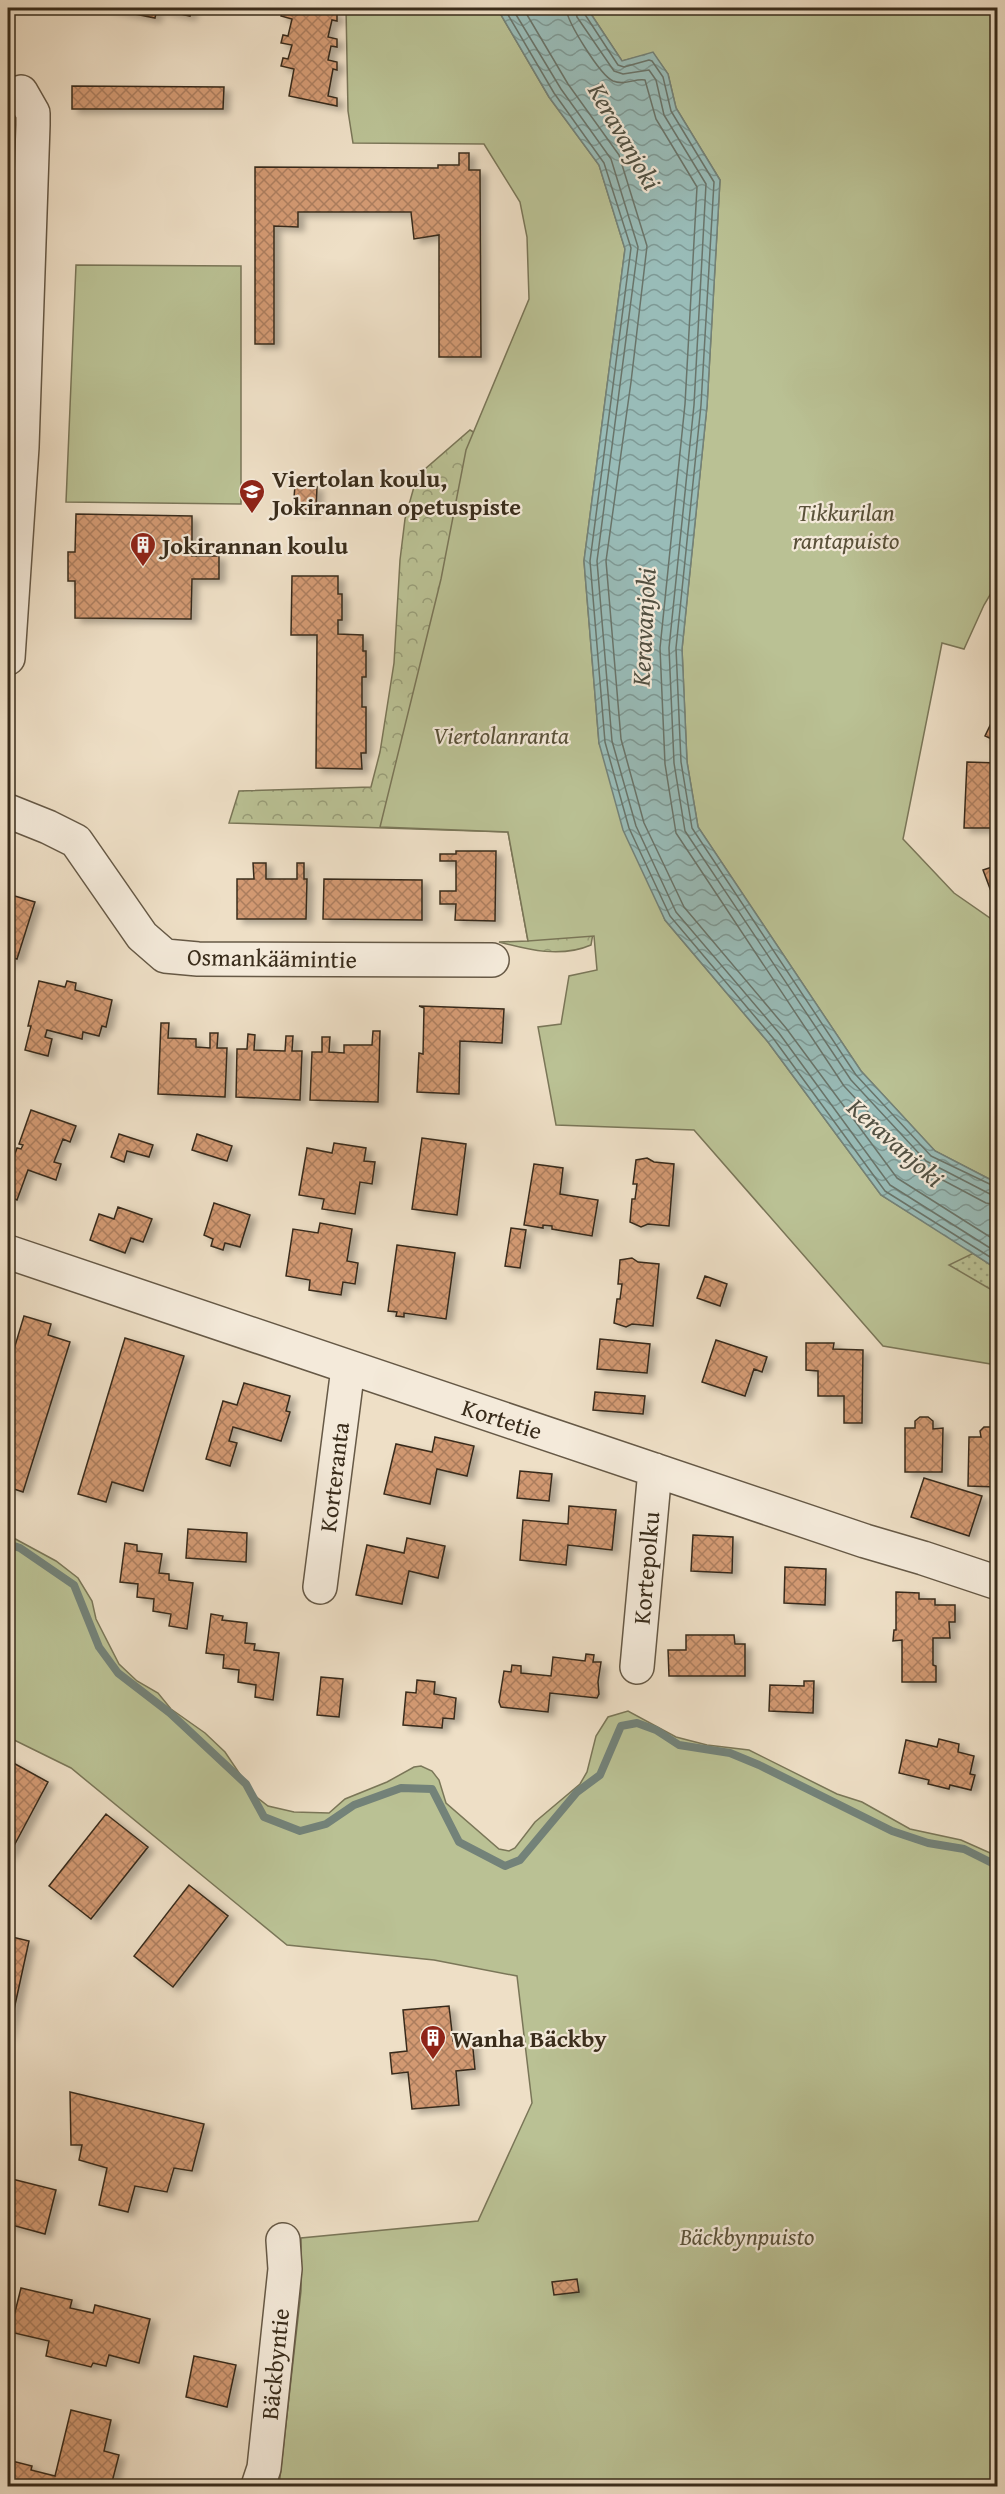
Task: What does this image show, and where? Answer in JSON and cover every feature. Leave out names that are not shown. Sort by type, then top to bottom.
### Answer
[{"type":"street","points":[[8,658],[22,447],[33,125],[33,113],[21,92]]},
{"type":"street","name":"Osmankäämintie","points":[[8,811],[76,841],[142,936],[165,956],[198,959],[492,960]]},
{"type":"street","name":"Kortetie","points":[[8,1252],[348,1368],[998,1583]]},
{"type":"street","name":"Korteranta","points":[[320,1587],[348,1368]]},
{"type":"street","name":"Kortepolku","points":[[638,1667],[655,1470]]},
{"type":"street","name":"Bäckbyntie","points":[[258,2487],[264,2468],[285,2269],[283,2240]]},
{"type":"green space","name":"Viertolanranta","points":[[346,8],[497,8],[549,97],[599,165],[625,249],[584,561],[599,743],[665,920],[768,1042],[881,1195],[974,1253],[949,1265],[997,1293],[997,1365],[883,1346],[694,1130],[556,1125],[538,1027],[561,1024],[569,976],[597,970],[594,936],[528,941],[508,832],[380,827],[441,579],[466,450],[529,299],[527,237],[520,202],[484,144],[353,143],[348,111]]},
{"type":"green space","name":"Tikkurilan rantapuisto","points":[[587,8],[997,8],[997,583],[964,649],[942,643],[903,839],[954,893],[997,923],[997,1183],[935,1151],[861,1071],[698,827],[687,762],[682,649],[707,406],[720,180],[676,108],[668,74],[653,53],[622,61]]},
{"type":"green space","points":[[76,265],[241,266],[241,504],[66,502]]},
{"type":"green space","points":[[470,430],[491,442],[595,921],[591,945],[580,949],[545,951],[499,942],[528,941],[508,832],[229,823],[239,791],[371,787],[380,752],[394,663],[400,560],[405,519],[417,476]]},
{"type":"green space","points":[[925,1222],[997,1269],[997,1313],[961,1295]]},
{"type":"green space","name":"Bäckbynpuisto","points":[[8,1535],[56,1561],[78,1578],[92,1601],[96,1619],[119,1664],[137,1681],[158,1693],[171,1709],[205,1733],[225,1752],[254,1795],[268,1806],[294,1812],[329,1813],[345,1799],[387,1782],[414,1767],[421,1766],[432,1771],[439,1780],[446,1803],[499,1849],[509,1851],[515,1848],[535,1822],[580,1784],[587,1772],[596,1736],[608,1717],[628,1711],[676,1737],[707,1745],[749,1750],[837,1794],[862,1802],[910,1829],[961,1840],[997,1856],[997,2486],[279,2486],[301,2291],[301,2238],[478,2221],[532,2103],[517,1976],[434,1960],[287,1945],[71,1768],[8,1737]]},
{"type":"water","name":"Keravanjoki","points":[[497,8],[587,8],[622,61],[653,52],[668,74],[676,108],[720,180],[707,406],[682,649],[687,762],[698,827],[861,1071],[935,1151],[997,1183],[997,1269],[881,1195],[768,1042],[665,920],[623,830],[599,743],[584,561],[625,249],[599,165],[549,97]]},
{"type":"building","points":[[105,8],[192,8],[190,16],[157,9],[155,18]]},
{"type":"building","points":[[283,8],[328,8],[327,11],[337,13],[337,21],[332,20],[328,37],[337,39],[337,47],[331,46],[328,60],[337,62],[337,70],[333,69],[328,96],[337,98],[337,106],[289,96],[294,69],[281,66],[283,58],[288,59],[292,45],[281,43],[283,35],[288,36],[292,19],[281,16]]},
{"type":"building","points":[[72,86],[224,87],[223,109],[72,109]]},
{"type":"building","points":[[459,153],[469,153],[469,170],[480,170],[481,357],[439,357],[439,235],[414,239],[411,212],[298,212],[298,227],[274,226],[274,344],[255,344],[255,167],[438,168],[438,165],[459,165]]},
{"type":"building","points":[[295,486],[317,487],[316,510],[293,509]]},
{"type":"building","name":"Jokirannan koulu","points":[[76,514],[192,516],[192,556],[219,556],[219,579],[192,579],[191,619],[75,618],[75,581],[68,581],[68,552],[75,552]]},
{"type":"building","points":[[292,576],[338,576],[338,594],[342,594],[342,620],[338,620],[338,634],[363,635],[363,651],[366,651],[366,677],[362,677],[362,707],[366,707],[366,753],[361,753],[362,769],[316,768],[317,635],[291,635]]},
{"type":"building","points":[[998,709],[998,742],[985,736]]},
{"type":"building","points":[[967,762],[998,763],[998,828],[964,828]]},
{"type":"building","points":[[456,851],[496,851],[495,921],[455,920],[456,904],[440,904],[440,891],[456,891],[456,861],[440,861],[440,854],[456,854]]},
{"type":"building","points":[[253,863],[266,863],[266,879],[297,879],[297,863],[304,863],[304,879],[307,879],[306,919],[237,919],[237,879],[254,879]]},
{"type":"building","points":[[998,865],[998,910],[983,870]]},
{"type":"building","points":[[324,879],[422,880],[422,920],[323,919]]},
{"type":"building","points":[[8,894],[35,902],[17,959],[10,957],[8,965]]},
{"type":"building","points":[[39,981],[65,987],[67,981],[76,983],[75,990],[112,1000],[106,1027],[102,1026],[99,1036],[83,1032],[82,1039],[47,1030],[45,1037],[52,1039],[48,1056],[25,1050],[31,1026],[28,1026]]},
{"type":"building","points":[[419,1006],[504,1009],[502,1043],[460,1041],[459,1094],[417,1092],[419,1053],[423,1054],[424,1008]]},
{"type":"building","points":[[161,1023],[169,1023],[168,1038],[196,1039],[196,1047],[210,1048],[210,1033],[218,1033],[217,1048],[227,1048],[225,1097],[158,1094]]},
{"type":"building","points":[[373,1031],[380,1031],[378,1102],[310,1100],[312,1052],[322,1052],[322,1037],[330,1037],[329,1052],[344,1053],[344,1045],[372,1045]]},
{"type":"building","points":[[248,1034],[255,1035],[254,1050],[285,1051],[286,1036],[293,1036],[292,1051],[302,1051],[300,1100],[236,1097],[237,1049],[247,1049]]},
{"type":"building","points":[[31,1110],[76,1126],[70,1142],[63,1139],[54,1162],[61,1164],[56,1180],[28,1170],[17,1200],[8,1196],[8,1173],[17,1148],[21,1149],[23,1145],[19,1144]]},
{"type":"building","points":[[119,1134],[153,1145],[149,1157],[127,1151],[124,1162],[111,1157]]},
{"type":"building","points":[[197,1134],[232,1146],[227,1161],[192,1150]]},
{"type":"building","points":[[422,1138],[466,1144],[457,1215],[412,1209]]},
{"type":"building","points":[[334,1143],[366,1148],[364,1161],[375,1162],[372,1184],[360,1182],[355,1214],[322,1209],[324,1199],[299,1195],[307,1148],[332,1153]]},
{"type":"building","points":[[647,1158],[654,1162],[674,1164],[669,1226],[648,1224],[641,1227],[630,1222],[632,1199],[635,1199],[637,1184],[633,1184],[636,1160]]},
{"type":"building","points":[[534,1164],[563,1168],[560,1194],[598,1200],[592,1236],[552,1229],[552,1226],[543,1225],[543,1228],[524,1225]]},
{"type":"building","points":[[214,1203],[250,1215],[240,1247],[225,1243],[223,1250],[211,1246],[213,1239],[204,1235]]},
{"type":"building","points":[[118,1207],[152,1219],[143,1242],[131,1238],[125,1253],[90,1240],[99,1214],[114,1219]]},
{"type":"building","points":[[320,1223],[352,1229],[347,1261],[358,1263],[355,1284],[343,1282],[341,1295],[309,1290],[310,1280],[286,1276],[293,1229],[318,1233]]},
{"type":"building","points":[[511,1228],[526,1230],[520,1268],[505,1266]]},
{"type":"building","points":[[397,1245],[455,1253],[446,1319],[404,1313],[404,1317],[396,1316],[397,1312],[388,1311]]},
{"type":"building","points":[[632,1258],[638,1262],[659,1264],[653,1326],[632,1324],[626,1327],[614,1323],[617,1299],[620,1299],[622,1284],[618,1284],[620,1260]]},
{"type":"building","points":[[705,1276],[727,1284],[720,1306],[697,1298]]},
{"type":"building","points":[[24,1316],[51,1324],[48,1335],[70,1342],[23,1492],[8,1487],[8,1369]]},
{"type":"building","points":[[125,1338],[184,1356],[143,1491],[112,1482],[106,1502],[78,1494]]},
{"type":"building","points":[[600,1339],[650,1344],[647,1373],[597,1369]]},
{"type":"building","points":[[716,1340],[767,1357],[762,1372],[754,1369],[745,1396],[702,1382]]},
{"type":"building","points":[[806,1343],[834,1343],[833,1349],[863,1350],[862,1423],[844,1423],[844,1396],[818,1396],[818,1371],[806,1370]]},
{"type":"building","points":[[244,1383],[290,1396],[286,1411],[290,1412],[281,1441],[233,1427],[229,1441],[237,1443],[230,1466],[206,1459],[223,1401],[237,1405]]},
{"type":"building","points":[[595,1392],[645,1396],[643,1414],[593,1410]]},
{"type":"building","points":[[920,1417],[928,1417],[933,1421],[933,1429],[943,1428],[942,1472],[905,1472],[905,1428],[915,1428],[915,1421]]},
{"type":"building","points":[[984,1427],[990,1427],[994,1431],[994,1437],[998,1437],[998,1487],[968,1486],[969,1437],[981,1437],[980,1431]]},
{"type":"building","points":[[435,1437],[474,1446],[467,1476],[437,1469],[430,1504],[384,1494],[396,1444],[432,1452]]},
{"type":"building","points":[[520,1471],[552,1474],[549,1501],[517,1498]]},
{"type":"building","points":[[924,1478],[982,1496],[969,1536],[911,1517]]},
{"type":"building","points":[[569,1506],[616,1510],[612,1550],[568,1545],[566,1565],[520,1560],[523,1520],[568,1524]]},
{"type":"building","points":[[188,1529],[247,1533],[246,1562],[186,1558]]},
{"type":"building","points":[[693,1535],[733,1537],[732,1573],[691,1571]]},
{"type":"building","points":[[407,1538],[445,1546],[438,1578],[409,1571],[402,1604],[356,1595],[367,1545],[404,1553]]},
{"type":"building","points":[[125,1543],[137,1545],[137,1551],[162,1554],[159,1573],[169,1574],[169,1580],[193,1583],[187,1629],[169,1626],[171,1614],[153,1611],[154,1599],[137,1597],[138,1584],[120,1582]]},
{"type":"building","points":[[785,1567],[826,1569],[825,1605],[784,1603]]},
{"type":"building","points":[[896,1592],[919,1593],[919,1599],[935,1599],[935,1605],[955,1605],[955,1622],[949,1622],[950,1638],[933,1638],[933,1665],[936,1666],[936,1682],[902,1682],[902,1640],[893,1641],[894,1630],[896,1630]]},
{"type":"building","points":[[211,1614],[223,1616],[222,1620],[247,1623],[245,1643],[255,1644],[254,1650],[279,1653],[273,1700],[255,1697],[256,1685],[238,1682],[239,1670],[223,1668],[224,1655],[206,1653]]},
{"type":"building","points":[[686,1635],[734,1635],[735,1644],[745,1644],[745,1676],[669,1676],[668,1650],[686,1650]]},
{"type":"building","points":[[586,1654],[594,1655],[593,1662],[601,1662],[597,1698],[550,1693],[548,1712],[501,1707],[499,1702],[504,1671],[511,1672],[512,1665],[521,1666],[521,1673],[551,1676],[553,1657],[585,1661]]},
{"type":"building","points":[[321,1677],[343,1679],[339,1717],[317,1715]]},
{"type":"building","points":[[417,1680],[435,1682],[434,1694],[456,1698],[454,1719],[443,1718],[442,1728],[403,1725],[406,1692],[416,1693]]},
{"type":"building","points":[[804,1681],[814,1681],[813,1713],[769,1711],[770,1685],[804,1686]]},
{"type":"building","points":[[939,1739],[959,1744],[958,1752],[974,1756],[970,1774],[975,1775],[971,1790],[950,1785],[949,1789],[928,1784],[929,1780],[899,1773],[906,1740],[937,1747]]},
{"type":"building","points":[[8,1760],[48,1782],[8,1857]]},
{"type":"building","points":[[106,1814],[148,1847],[91,1919],[49,1886]]},
{"type":"building","points":[[189,1885],[228,1916],[173,1987],[134,1956]]},
{"type":"building","points":[[8,1936],[29,1941],[8,2037]]},
{"type":"building","name":"Wanha Bäckby","points":[[449,2006],[453,2041],[472,2039],[475,2069],[456,2071],[459,2105],[412,2109],[408,2072],[392,2074],[390,2053],[407,2051],[403,2010]]},
{"type":"building","points":[[70,2092],[204,2124],[192,2171],[174,2168],[167,2192],[135,2186],[128,2212],[99,2205],[107,2168],[79,2160],[82,2145],[71,2145]]},
{"type":"building","points":[[8,2178],[56,2190],[45,2234],[8,2224]]},
{"type":"building","points":[[577,2279],[579,2292],[554,2295],[552,2282]]},
{"type":"building","points":[[21,2288],[72,2300],[70,2308],[93,2313],[95,2305],[150,2319],[139,2363],[109,2355],[106,2366],[93,2363],[91,2367],[46,2356],[49,2341],[10,2332]]},
{"type":"building","points":[[194,2356],[236,2365],[227,2407],[186,2397]]},
{"type":"building","points":[[71,2410],[111,2420],[104,2451],[119,2455],[111,2486],[8,2486],[8,2460],[32,2466],[31,2470],[55,2476]]},
{"type":"waterway","points":[[8,1544],[20,1548],[74,1585],[99,1647],[118,1673],[170,1713],[246,1784],[264,1817],[300,1831],[326,1824],[354,1805],[401,1788],[432,1789],[459,1842],[505,1866],[520,1860],[577,1792],[600,1775],[621,1726],[637,1723],[656,1730],[679,1745],[730,1753],[759,1765],[892,1831],[928,1843],[964,1849],[998,1866]]},
{"type":"place","name":"Viertolan koulu, Jokirannan opetuspiste","points":[[252,515]]},
{"type":"place","name":"Jokirannan koulu","points":[[143,568]]},
{"type":"place","name":"Wanha Bäckby","points":[[433,2061]]}]
